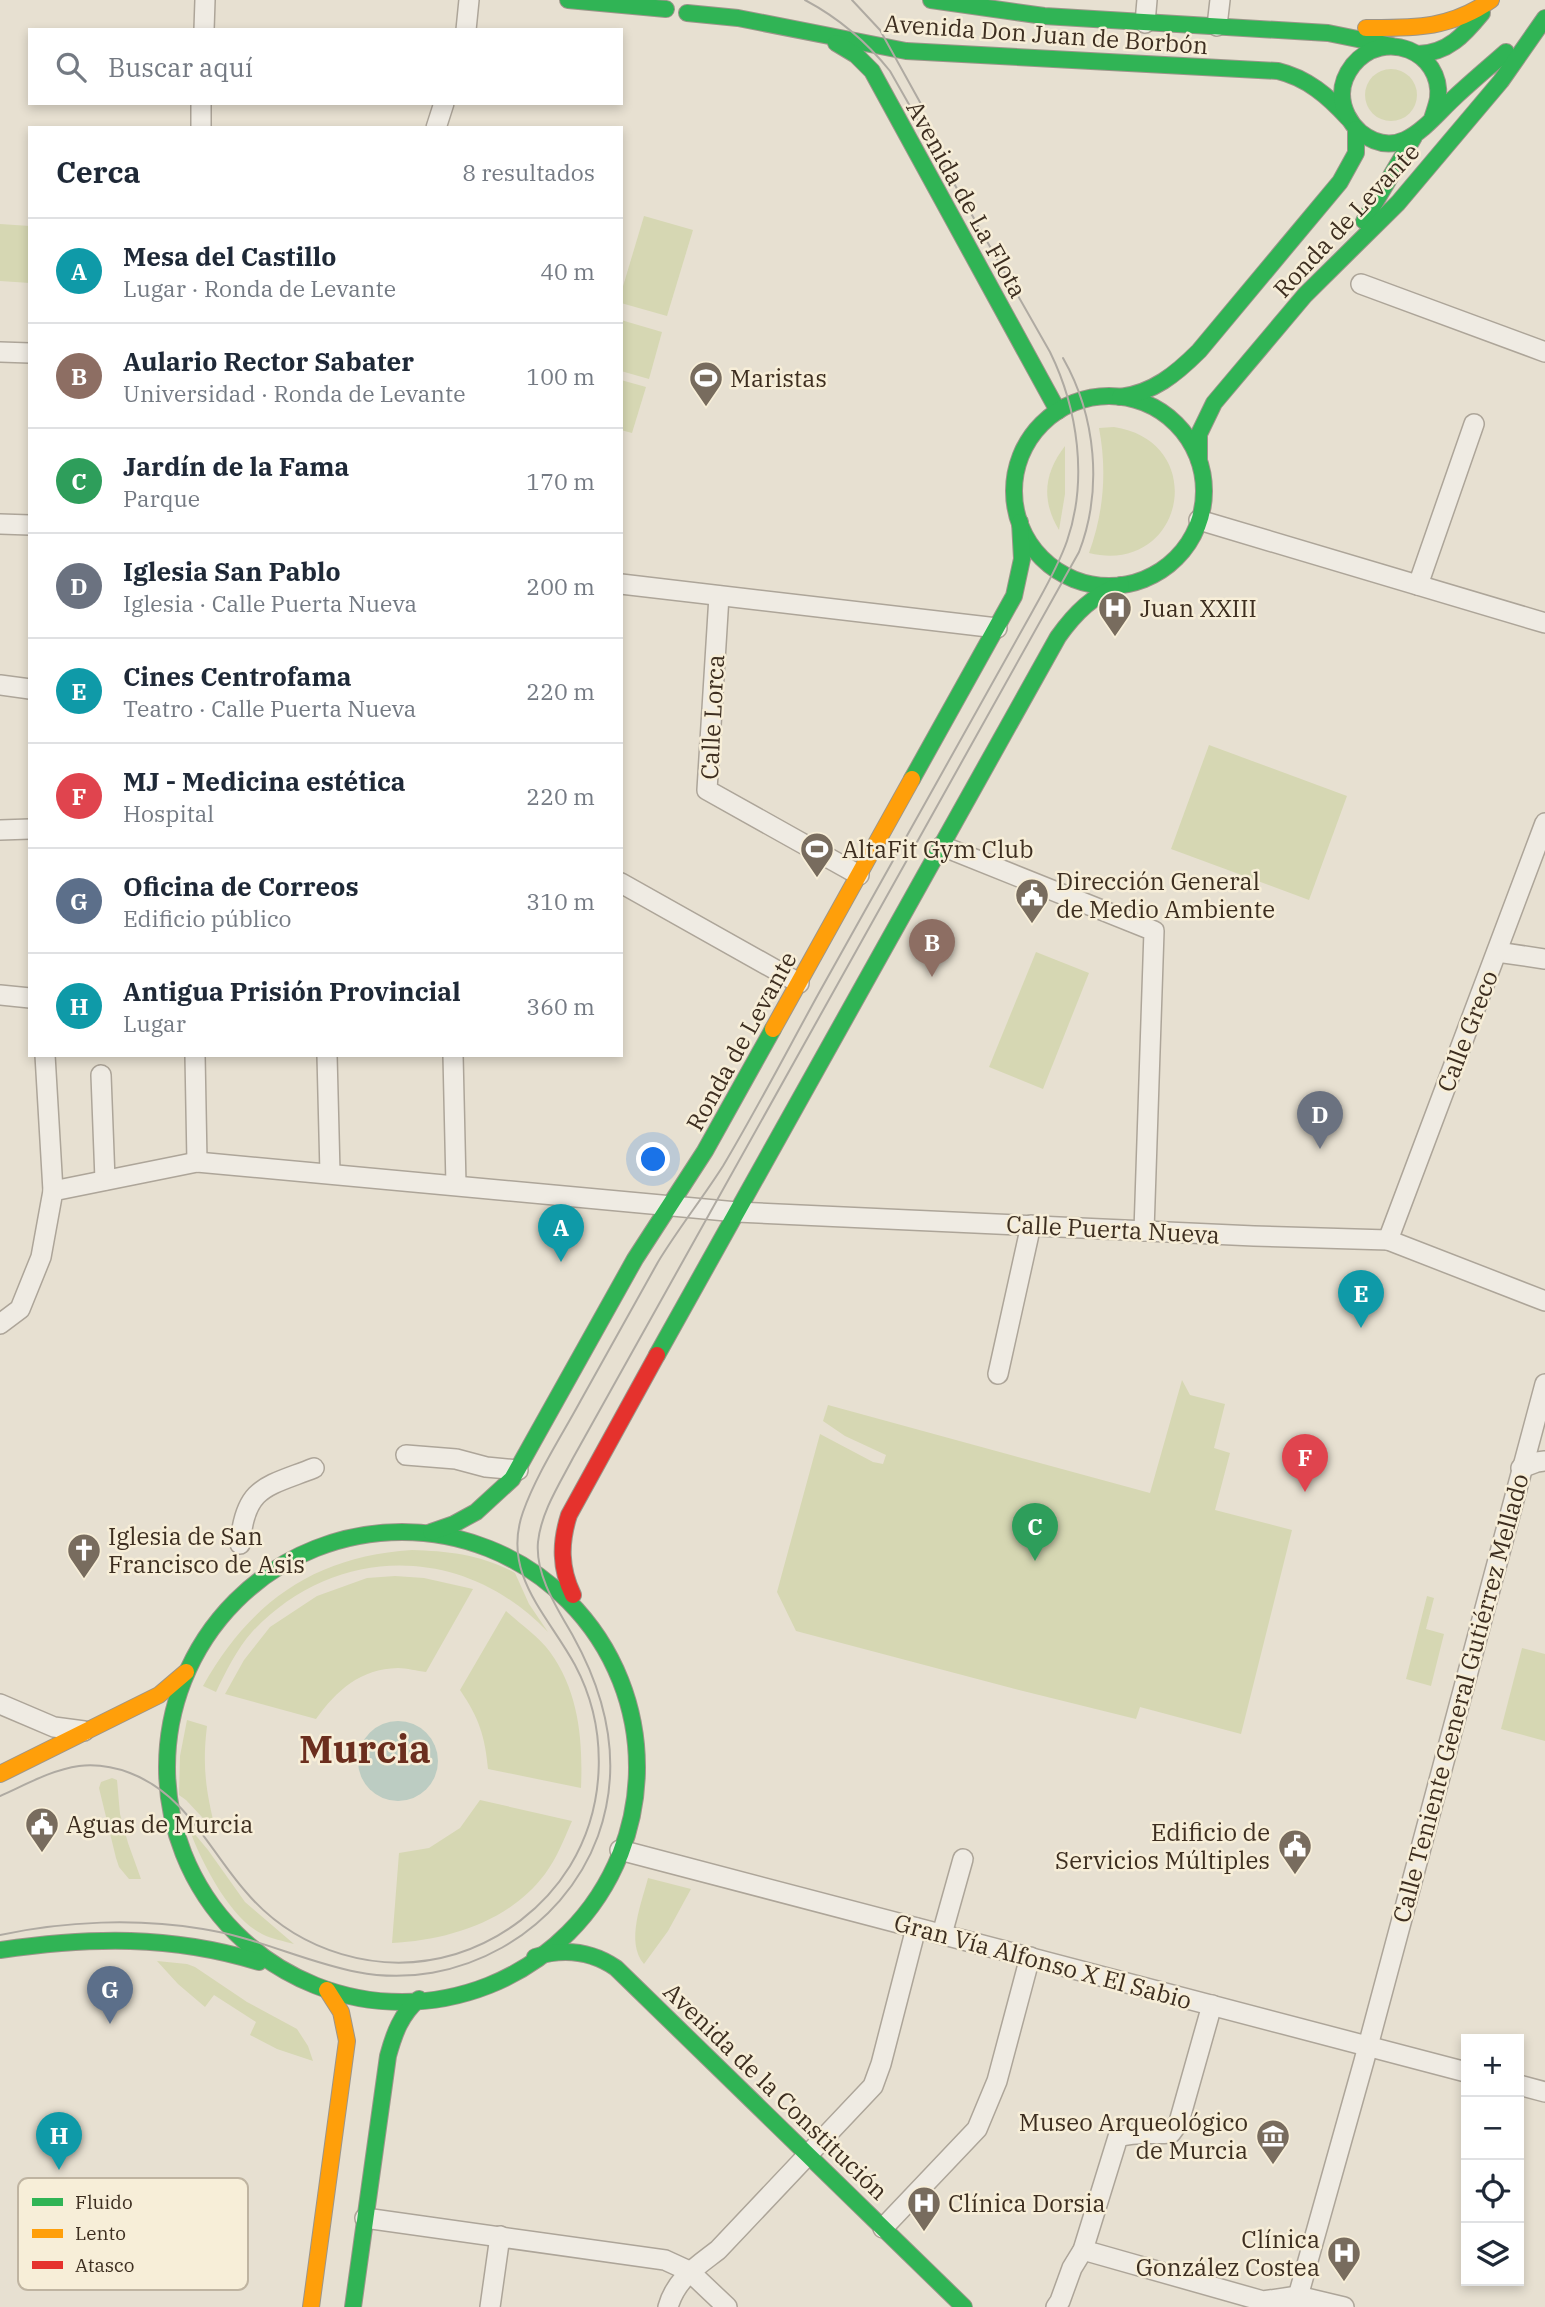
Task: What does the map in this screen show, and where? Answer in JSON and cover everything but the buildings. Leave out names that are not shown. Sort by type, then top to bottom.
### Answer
[{"type":"main road","points":[[568,0],[666,9]]},
{"type":"main road","points":[[648,0],[666,9]]},
{"type":"main road","points":[[687,13],[708,9],[728,0]]},
{"type":"main road","name":"Avenida Don Juan de Borbón","points":[[932,0],[1044,16],[1346,36],[1392,46]]},
{"type":"main road","points":[[1292,31],[1446,24],[1466,18],[1492,0]]},
{"type":"main road","points":[[1414,137],[1388,143],[1371,139],[1352,124],[1342,93],[1349,69],[1368,51],[1392,46],[1418,54],[1438,52],[1455,44],[1492,0]]},
{"type":"main road","name":"Avenida Don Juan de Borbón","points":[[666,9],[813,32],[870,46],[906,51],[1279,71],[1302,79],[1324,95],[1352,124]]},
{"type":"main road","points":[[1305,295],[1367,215],[1414,137],[1508,50],[1545,11]]},
{"type":"main road","name":"Ronda de Levante","points":[[1199,460],[1199,434],[1208,412],[1305,295],[1398,203],[1501,81],[1545,18]]},
{"type":"main road","name":"Avenida de La Flota","points":[[813,32],[848,50],[872,71],[1058,411]]},
{"type":"main road","points":[[1418,54],[1430,65],[1438,88],[1438,104],[1432,119]]},
{"type":"main road","name":"Ronda de Levante","points":[[1120,397],[1150,390],[1174,374],[1199,351],[1347,172],[1356,153],[1352,124]]},
{"type":"main road","points":[[574,1597],[565,1572],[561,1544],[568,1515],[1067,624],[1094,598],[1121,585],[1153,575],[1173,560],[1189,541],[1199,520],[1203,495],[1199,460],[1182,430],[1166,415],[1145,403],[1120,397],[1093,398],[1058,411],[1032,436],[1019,461],[1015,488],[1020,523],[1038,553],[1056,569],[1085,583],[1121,585]]},
{"type":"main road","name":"Ronda de Levante","points":[[428,1533],[447,1528],[474,1514],[496,1496],[517,1470],[635,1259],[705,1151],[1014,596],[1020,580],[1023,554],[1020,523]]},
{"type":"main road","points":[[0,1774],[166,1691],[183,1676],[225,1620],[251,1594],[293,1565],[338,1545],[386,1534],[428,1533],[461,1536],[510,1550],[548,1573],[574,1597],[597,1626],[619,1671],[633,1719],[636,1744],[636,1792],[633,1810],[609,1874],[581,1915],[564,1933],[535,1957],[503,1977],[480,1987],[419,1999],[357,1998],[309,1984],[278,1969],[209,1948],[141,1940],[66,1941],[0,1950]]},
{"type":"main road","points":[[203,1650],[180,1691],[167,1729],[161,1779],[166,1821],[183,1867],[209,1909],[241,1942],[278,1969]]},
{"type":"main road","name":"Avenida de la Constitución","points":[[535,1957],[574,1952],[590,1954],[611,1964],[964,2307]]},
{"type":"main road","points":[[311,2307],[347,2040],[341,2012],[327,1990]]},
{"type":"main road","points":[[353,2307],[391,2044],[404,2016],[419,1999]]},
{"type":"street","points":[[204,28],[205,0]]},
{"type":"street","points":[[466,28],[469,0]]},
{"type":"street","points":[[1145,23],[1147,0]]},
{"type":"street","points":[[1217,26],[1220,0]]},
{"type":"street","points":[[201,105],[201,126]]},
{"type":"street","points":[[437,126],[443,105]]},
{"type":"street","points":[[1361,284],[1545,352]]},
{"type":"street","points":[[0,352],[28,353]]},
{"type":"street","points":[[1418,585],[1474,424]]},
{"type":"street","points":[[1199,520],[1545,623]]},
{"type":"street","points":[[0,524],[28,525]]},
{"type":"street","points":[[623,584],[997,628]]},
{"type":"street","name":"Calle Lorca","points":[[719,596],[707,790],[859,876]]},
{"type":"street","points":[[0,685],[28,689]]},
{"type":"street","name":"Calle Greco","points":[[1388,1240],[1545,823]]},
{"type":"street","points":[[0,830],[28,829]]},
{"type":"street","points":[[942,846],[1154,931],[1144,1231]]},
{"type":"street","points":[[623,884],[799,982]]},
{"type":"street","points":[[1497,952],[1545,958]]},
{"type":"street","points":[[0,995],[28,998]]},
{"type":"street","points":[[0,1324],[20,1309],[41,1257],[53,1191],[45,1057]]},
{"type":"street","points":[[195,1057],[197,1162]]},
{"type":"street","points":[[327,1057],[330,1173]]},
{"type":"street","points":[[453,1057],[456,1185]]},
{"type":"street","points":[[101,1074],[105,1180]]},
{"type":"street","name":"Calle Puerta Nueva","points":[[53,1191],[197,1162],[737,1212],[1388,1240],[1545,1301]]},
{"type":"street","points":[[998,1374],[1031,1225]]},
{"type":"street","name":"Calle Teniente General Gutiérrez Mellado","points":[[1296,2301],[1384,1988],[1545,1384]]},
{"type":"street","points":[[406,1455],[456,1459],[485,1467],[517,1470]]},
{"type":"street","points":[[1521,1468],[1545,1461]]},
{"type":"street","points":[[240,1544],[246,1508],[255,1495],[267,1486],[314,1468]]},
{"type":"street","points":[[0,1704],[54,1727],[88,1731]]},
{"type":"street","name":"Gran Vía Alfonso X El Sabio","points":[[620,1850],[1461,2070]]},
{"type":"street","points":[[942,1934],[963,1859]]},
{"type":"street","points":[[668,2307],[676,2287],[689,2271],[718,2250],[876,2080],[916,1928]]},
{"type":"street","points":[[883,2228],[977,2129],[997,2081],[1030,1957]]},
{"type":"street","points":[[1056,2307],[1083,2249],[1118,2137],[1139,2132],[1171,2133],[1179,2122],[1212,2005]]},
{"type":"street","points":[[1524,2086],[1545,2092]]},
{"type":"street","points":[[365,2218],[665,2260],[689,2271],[727,2307]]},
{"type":"street","points":[[490,2307],[500,2236]]},
{"type":"street","points":[[1083,2249],[1263,2301],[1296,2301],[1344,2307]]},
{"type":"green space","points":[[1391,69],[1401,71],[1409,77],[1415,85],[1415,105],[1409,113],[1401,119],[1391,121],[1381,119],[1373,113],[1367,105],[1365,95],[1367,85],[1373,77],[1381,71]]},
{"type":"green space","points":[[644,216],[693,230],[667,316],[623,304],[623,286]]},
{"type":"green space","points":[[0,224],[28,226],[28,283],[0,281]]},
{"type":"green space","points":[[623,321],[662,332],[649,379],[623,372]]},
{"type":"green space","points":[[623,381],[646,387],[632,433],[623,431]]},
{"type":"green space","points":[[1114,427],[1145,438],[1164,456],[1174,480],[1174,504],[1164,527],[1147,545],[1121,555],[1089,553],[1103,491],[1099,428]]},
{"type":"green space","points":[[1065,446],[1065,494],[1059,530],[1049,508],[1047,487],[1053,466]]},
{"type":"green space","points":[[1209,745],[1347,796],[1309,900],[1171,849]]},
{"type":"green space","points":[[1036,952],[1089,973],[1043,1089],[989,1067]]},
{"type":"green space","points":[[1182,1380],[1190,1395],[1225,1404],[1214,1448],[1230,1453],[1215,1510],[1292,1530],[1241,1734],[1140,1707],[1136,1719],[796,1631],[777,1592],[820,1434],[873,1462],[883,1464],[886,1455],[845,1436],[823,1421],[828,1405],[1150,1493]]},
{"type":"green space","points":[[412,1550],[465,1555],[515,1573],[529,1604],[548,1632],[515,1603],[478,1582],[440,1570],[400,1566],[360,1570],[322,1582],[285,1603],[252,1632],[232,1660],[216,1692],[203,1686],[221,1656],[242,1630],[264,1608],[289,1589],[345,1562],[377,1554]]},
{"type":"green space","points":[[367,1578],[424,1578],[473,1589],[426,1672],[398,1668],[372,1672],[341,1690],[316,1719],[225,1694],[244,1660],[270,1627],[317,1596]]},
{"type":"green space","points":[[1427,1596],[1434,1598],[1426,1629],[1444,1634],[1431,1686],[1406,1679]]},
{"type":"green space","points":[[506,1611],[545,1646],[560,1667],[577,1717],[581,1788],[488,1769],[480,1728],[460,1690]]},
{"type":"green space","points":[[1522,1648],[1545,1654],[1545,1741],[1501,1729]]},
{"type":"green space","points":[[187,1720],[207,1726],[206,1779],[216,1832],[179,1795],[180,1756]]},
{"type":"green space","points":[[112,1778],[117,1780],[120,1814],[141,1879],[129,1879],[119,1867],[116,1858],[99,1788],[101,1782]]},
{"type":"green space","points":[[480,1800],[572,1821],[549,1868],[530,1891],[496,1916],[456,1933],[392,1943],[399,1853],[429,1848],[460,1828]]},
{"type":"green space","points":[[188,1826],[245,1902],[294,1944],[262,1934],[238,1915],[208,1870]]},
{"type":"green space","points":[[648,1878],[691,1889],[668,1931],[644,1964],[638,1955],[635,1933]]},
{"type":"green space","points":[[157,1961],[195,1967],[247,2002],[297,2029],[308,2046],[313,2061],[277,2049],[250,2035],[256,2022],[214,1995],[205,2007]]},
{"type":"shaded area","points":[[390,1721],[406,1721],[427,1732],[438,1753],[438,1769],[427,1790],[406,1801],[390,1801],[376,1795],[364,1783],[358,1769],[358,1753],[364,1739],[376,1727]]},
{"type":"tram line","points":[[0,1796],[48,1774],[79,1766],[105,1766],[130,1773],[150,1783],[182,1809],[232,1875],[267,1913],[315,1944],[370,1960],[427,1960],[456,1954],[490,1940],[521,1920],[548,1895],[570,1866],[582,1842],[597,1792],[598,1740],[586,1689],[575,1665],[531,1593],[523,1574],[518,1555],[518,1534],[523,1512],[550,1455],[658,1262],[736,1144],[1046,587],[1067,541],[1077,494],[1077,445],[1073,421],[1060,374],[1050,352],[890,71],[851,31],[805,0]]},
{"type":"tram line","points":[[852,0],[880,30],[921,104]]},
{"type":"tram line","points":[[0,1935],[75,1924],[153,1923],[223,1933],[357,1972],[395,1976],[432,1973],[468,1963],[502,1948],[533,1926],[560,1901],[582,1870],[598,1836],[606,1810],[610,1784],[608,1733],[595,1684],[554,1603],[540,1567],[538,1542],[543,1520],[573,1458],[1079,552],[1091,504],[1092,454],[1083,404],[1063,358]]},
{"type":"traffic: fast","points":[[568,0],[666,9]]},
{"type":"traffic: fast","points":[[931,0],[1044,16],[1328,33],[1392,46]]},
{"type":"traffic: fast","points":[[687,13],[738,18],[906,51],[1278,71],[1298,78],[1316,89],[1348,118]]},
{"type":"traffic: fast","points":[[1418,54],[1447,46],[1462,35],[1482,13]]},
{"type":"traffic: fast","points":[[1199,460],[1199,434],[1214,403],[1305,295],[1398,203],[1501,81],[1545,18]]},
{"type":"traffic: fast","points":[[836,43],[856,55],[872,71],[1058,411]]},
{"type":"traffic: fast","points":[[1432,119],[1438,98],[1437,82],[1431,68],[1421,57],[1409,50],[1380,48],[1366,54],[1346,75],[1342,100],[1350,120],[1360,132],[1374,141],[1388,144],[1400,142],[1423,128],[1506,52]]},
{"type":"traffic: fast","points":[[1120,397],[1153,387],[1182,367],[1199,351],[1340,182],[1356,153],[1356,129]]},
{"type":"traffic: fast","points":[[1364,221],[1414,137]]},
{"type":"traffic: fast","points":[[1109,396],[1145,404],[1162,412],[1176,424],[1188,438],[1196,455],[1204,491],[1196,527],[1188,544],[1176,558],[1162,570],[1145,578],[1109,586],[1073,578],[1056,570],[1042,558],[1030,544],[1022,527],[1014,491],[1022,455],[1030,438],[1042,424],[1056,412],[1073,404],[1109,396]]},
{"type":"traffic: fast","points":[[912,779],[1014,596],[1022,559],[1020,522]]},
{"type":"traffic: fast","points":[[657,1355],[1058,637],[1085,606],[1121,585]]},
{"type":"traffic: fast","points":[[431,1532],[476,1512],[512,1479],[635,1259],[705,1151],[773,1029]]},
{"type":"traffic: fast","points":[[402,1532],[448,1536],[492,1549],[533,1571],[568,1601],[598,1636],[620,1677],[633,1721],[637,1767],[633,1813],[620,1857],[598,1898],[568,1933],[533,1963],[492,1985],[448,1998],[402,2002],[356,1998],[312,1985],[271,1963],[236,1933],[206,1898],[184,1857],[171,1813],[167,1767],[171,1721],[184,1677],[206,1636],[236,1601],[271,1571],[312,1549],[356,1536],[402,1532]]},
{"type":"traffic: fast","points":[[0,1950],[66,1943],[131,1941],[194,1947],[259,1962]]},
{"type":"traffic: fast","points":[[535,1957],[577,1953],[597,1958],[616,1968],[964,2307]]},
{"type":"traffic: fast","points":[[353,2307],[388,2056],[399,2025],[407,2011],[419,1999]]},
{"type":"traffic: slow","points":[[1366,28],[1416,27],[1446,22],[1476,10],[1491,0]]},
{"type":"traffic: slow","points":[[773,1029],[912,779]]},
{"type":"traffic: slow","points":[[0,1774],[159,1695],[186,1672]]},
{"type":"traffic: slow","points":[[311,2307],[347,2041],[341,2012],[327,1990]]},
{"type":"traffic: jam","points":[[573,1595],[563,1555],[569,1515],[657,1355]]},
{"type":"place","name":"Maristas","points":[[706,408]]},
{"type":"place","name":"Juan XXIII","points":[[1115,638]]},
{"type":"place","name":"AltaFit Gym Club","points":[[817,879]]},
{"type":"place","name":"Dirección General de Medio Ambiente","points":[[1032,925]]},
{"type":"place","name":"Aulario Rector Sabater","points":[[932,977]]},
{"type":"place","name":"Iglesia San Pablo","points":[[1320,1149]]},
{"type":"place","name":"Mesa del Castillo","points":[[561,1262]]},
{"type":"place","name":"Cines Centrofama","points":[[1361,1328]]},
{"type":"place","name":"MJ - Medicina estética","points":[[1305,1492]]},
{"type":"place","name":"Jardín de la Fama","points":[[1035,1561]]},
{"type":"place","name":"Iglesia de San Francisco de Asis","points":[[84,1580]]},
{"type":"place","name":"Aguas de Murcia","points":[[42,1854]]},
{"type":"place","name":"Edificio de Servicios Múltiples","points":[[1295,1876]]},
{"type":"place","name":"Oficina de Correos","points":[[110,2024]]},
{"type":"place","name":"Museo Arqueológico de Murcia","points":[[1273,2166]]},
{"type":"place","name":"Antigua Prisión Provincial","points":[[59,2170]]},
{"type":"place","name":"Clínica Dorsia","points":[[924,2233]]},
{"type":"place","name":"Clínica González Costea","points":[[1344,2283]]},
{"type":"district","name":"Murcia","points":[[365,1748]]}]
